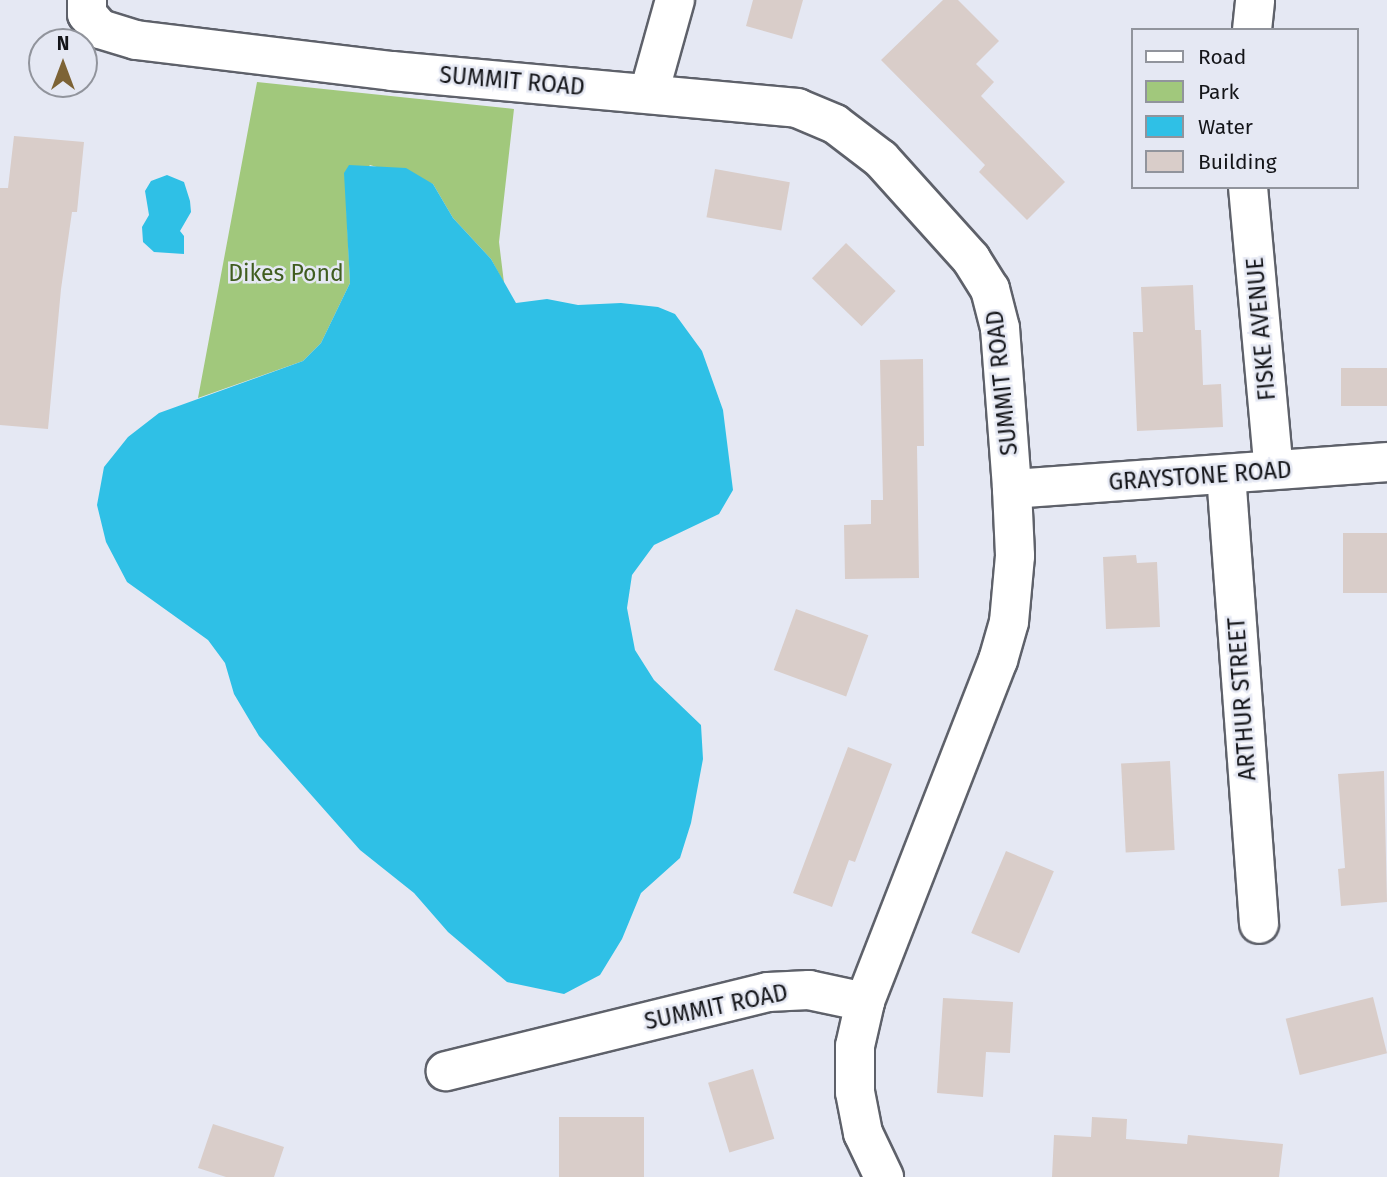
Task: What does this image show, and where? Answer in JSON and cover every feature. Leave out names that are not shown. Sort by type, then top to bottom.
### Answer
[{"type":"street","points":[[649,93],[675,0]]},
{"type":"street","points":[[1252,28],[1255,0]]},
{"type":"street","name":"SUMMIT ROAD","points":[[90,12],[129,38],[196,48],[797,108],[835,124],[881,159],[971,259],[990,289],[1000,328],[1012,489],[1014,588],[1004,640],[865,1002],[809,990],[768,992],[446,1071]]},
{"type":"street","name":"FISKE AVENUE","points":[[1248,189],[1274,470]]},
{"type":"street","name":"GRAYSTONE ROAD","points":[[1012,489],[1387,462]]},
{"type":"street","name":"ARTHUR STREET","points":[[1226,474],[1259,924]]},
{"type":"street","points":[[865,1002],[855,1046],[855,1092],[863,1133],[884,1177]]},
{"type":"green space","name":"Dikes Pond","points":[[257,82],[514,109],[499,242],[504,283],[491,259],[453,218],[433,184],[370,165],[346,196],[350,283],[321,343],[303,361],[198,398]]},
{"type":"water","points":[[349,165],[406,168],[433,184],[453,218],[491,259],[516,303],[547,299],[578,305],[621,303],[658,307],[675,314],[702,351],[723,410],[733,490],[719,514],[654,545],[632,575],[627,608],[635,650],[654,680],[701,725],[703,759],[691,823],[680,858],[641,893],[622,939],[600,975],[564,994],[507,982],[448,932],[414,893],[360,850],[259,736],[234,694],[225,663],[208,640],[127,582],[106,542],[97,505],[104,467],[128,437],[159,413],[303,361],[321,343],[350,283],[344,173]]},
{"type":"water","points":[[167,175],[184,182],[190,201],[191,212],[180,231],[184,236],[184,254],[154,252],[143,242],[142,227],[149,215],[145,191],[151,181]]},
{"type":"building","points":[[753,0],[803,0],[792,39],[746,26]]},
{"type":"building","points":[[943,0],[958,0],[999,41],[976,64],[994,82],[981,96],[1065,182],[1027,220],[979,172],[985,165],[881,60]]},
{"type":"building","points":[[14,136],[84,142],[77,212],[72,212],[61,289],[48,429],[0,425],[0,188],[8,188]]},
{"type":"building","points":[[715,169],[790,182],[781,230],[706,217]]},
{"type":"building","points":[[846,243],[896,291],[862,326],[812,278]]},
{"type":"building","points":[[1193,285],[1195,330],[1201,330],[1203,385],[1221,384],[1223,427],[1137,431],[1133,332],[1143,332],[1141,287]]},
{"type":"building","points":[[923,359],[924,446],[917,446],[919,578],[845,579],[844,525],[871,524],[871,500],[883,500],[880,360]]},
{"type":"building","points":[[1341,368],[1387,368],[1387,406],[1341,406]]},
{"type":"building","points":[[1343,533],[1387,533],[1387,593],[1343,593]]},
{"type":"building","points":[[1136,555],[1137,563],[1157,562],[1160,627],[1106,629],[1103,557]]},
{"type":"building","points":[[796,609],[868,635],[846,696],[774,670]]},
{"type":"building","points":[[848,747],[892,764],[855,862],[849,860],[832,907],[793,893]]},
{"type":"building","points":[[1170,761],[1175,850],[1126,852],[1121,764]]},
{"type":"building","points":[[1384,771],[1387,902],[1341,906],[1338,869],[1345,868],[1338,774]]},
{"type":"building","points":[[1006,851],[1054,871],[1019,953],[971,933]]},
{"type":"building","points":[[1373,997],[1387,1053],[1300,1075],[1286,1019]]},
{"type":"building","points":[[943,998],[1013,1002],[1010,1053],[986,1052],[983,1097],[937,1093]]},
{"type":"building","points":[[753,1069],[774,1139],[729,1153],[708,1083]]},
{"type":"building","points":[[559,1117],[644,1117],[644,1177],[559,1177]]},
{"type":"building","points":[[1092,1117],[1127,1119],[1126,1139],[1187,1144],[1188,1135],[1283,1144],[1279,1177],[1052,1177],[1054,1135],[1091,1137]]},
{"type":"building","points":[[213,1124],[284,1147],[274,1177],[226,1177],[198,1168]]}]
